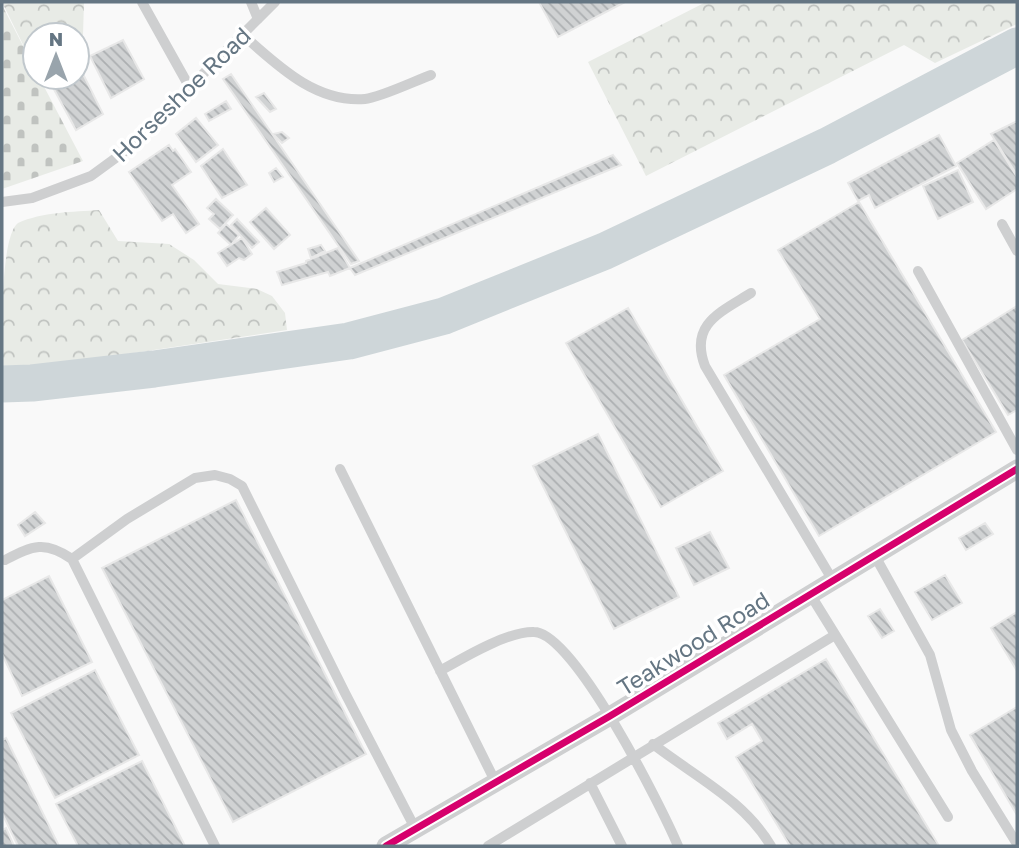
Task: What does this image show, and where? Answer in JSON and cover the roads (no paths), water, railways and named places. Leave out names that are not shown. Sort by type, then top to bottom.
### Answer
[{"type":"street","name":"Teakwood Road","points":[[386,846],[610,716],[1017,469]]},
{"type":"lane","points":[[142,2],[190,89]]},
{"type":"lane","points":[[251,2],[258,19]]},
{"type":"lane","name":"Horseshoe Road","points":[[2,202],[32,198],[90,176],[128,149],[275,2]]},
{"type":"lane","points":[[243,35],[287,74],[306,85],[345,97],[366,99],[432,75]]},
{"type":"lane","points":[[1002,225],[1017,251]]},
{"type":"lane","points":[[918,271],[1017,450]]},
{"type":"lane","points":[[751,293],[711,318],[701,336],[701,354],[705,366],[832,579]]},
{"type":"lane","points":[[340,469],[496,783]]},
{"type":"lane","points":[[72,559],[127,519],[195,478],[215,475],[230,478],[242,486],[416,830]]},
{"type":"lane","points":[[5,560],[40,545],[58,549],[72,559],[215,846]]},
{"type":"lane","points":[[875,556],[930,655],[951,730],[972,771],[1017,844]]},
{"type":"lane","points":[[810,593],[948,817]]},
{"type":"lane","points":[[440,671],[516,635],[533,631],[552,638],[575,665],[610,716],[664,813],[678,846]]},
{"type":"lane","points":[[488,846],[835,635]]},
{"type":"lane","points":[[653,744],[722,792],[760,829],[771,846]]},
{"type":"lane","points":[[590,783],[622,846]]},
{"type":"waterway","points":[[2,384],[154,369],[349,341],[444,316],[605,251],[827,146],[1017,46]]}]
